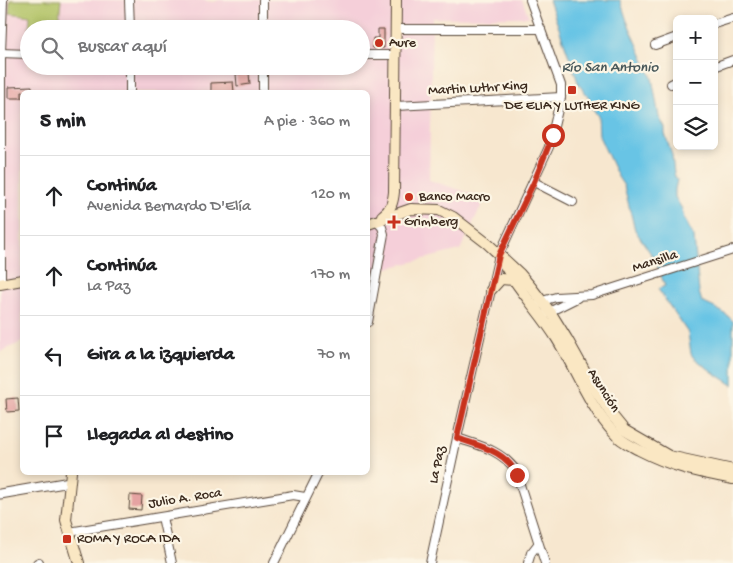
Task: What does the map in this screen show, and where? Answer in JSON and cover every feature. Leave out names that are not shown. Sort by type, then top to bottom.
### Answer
[{"type":"main road","points":[[372,222],[389,209],[393,202],[396,106],[396,0]]},
{"type":"main road","points":[[394,192],[399,203],[410,209]]},
{"type":"main road","name":"Asunción","points":[[372,222],[410,209],[429,209],[445,213],[488,244],[520,274],[542,309],[587,395],[608,426],[621,440],[653,457],[680,468],[733,479]]},
{"type":"main road","name":"Asunción","points":[[499,255],[513,280],[542,309],[567,339],[610,414],[624,430],[635,438],[674,458],[733,470]]},
{"type":"main road","points":[[491,290],[501,279],[513,280]]},
{"type":"main road","points":[[0,284],[20,280]]},
{"type":"main road","points":[[71,477],[66,520],[79,563]]},
{"type":"street","points":[[0,284],[0,53],[3,0]]},
{"type":"street","points":[[129,0],[130,20]]},
{"type":"street","points":[[263,0],[263,20]]},
{"type":"street","points":[[530,0],[561,84],[562,97]]},
{"type":"street","points":[[718,23],[733,18]]},
{"type":"street","points":[[395,29],[541,29]]},
{"type":"street","points":[[655,45],[673,38]]},
{"type":"street","points":[[0,53],[20,54]]},
{"type":"street","points":[[370,55],[395,55]]},
{"type":"street","points":[[718,66],[733,60]]},
{"type":"street","points":[[130,75],[130,90]]},
{"type":"street","points":[[263,90],[264,75]]},
{"type":"street","name":"Martin Luthr King","points":[[396,106],[562,97]]},
{"type":"street","name":"La Paz","points":[[430,563],[499,255],[534,182],[553,135],[562,97]]},
{"type":"street","points":[[534,182],[573,202]]},
{"type":"street","points":[[370,311],[384,234],[382,227],[372,222]]},
{"type":"street","name":"Mansilla","points":[[542,309],[733,250]]},
{"type":"street","name":"Mansilla","points":[[542,309],[556,297],[583,296]]},
{"type":"street","points":[[457,438],[498,453],[510,463],[517,475],[545,563]]},
{"type":"street","points":[[274,563],[317,475]]},
{"type":"street","points":[[0,494],[71,477]]},
{"type":"street","name":"Julio A. Roca","points":[[69,532],[294,495],[305,497]]},
{"type":"street","points":[[162,517],[172,563]]},
{"type":"street","points":[[528,563],[531,553],[538,544]]},
{"type":"shaded area","points":[[0,0],[201,0],[214,2],[219,0],[522,0],[529,17],[432,18],[429,180],[485,198],[460,250],[370,272],[370,90],[20,90],[20,343],[0,352]]},
{"type":"green space","points":[[10,0],[61,0],[59,20],[30,20],[30,16],[9,13]]},
{"type":"water","name":"Río San Antonio","points":[[549,0],[620,0],[652,78],[659,117],[665,128],[665,134],[672,155],[674,174],[677,180],[675,197],[694,237],[699,292],[702,302],[722,312],[733,321],[733,385],[693,357],[688,333],[658,289],[665,286],[655,260],[635,230],[624,186],[599,136],[598,116],[591,106],[588,96],[579,85]]},
{"type":"building","name":"Aure","points":[[378,29],[384,29],[384,48],[373,48],[373,38],[378,38]]},
{"type":"building","points":[[236,75],[249,75],[250,84],[237,86]]},
{"type":"building","points":[[233,82],[234,90],[211,90],[211,83]]},
{"type":"building","points":[[32,86],[32,90],[20,90],[20,98],[9,98],[9,87]]},
{"type":"building","points":[[18,398],[19,411],[7,412],[6,399]]},
{"type":"building","points":[[130,495],[142,496],[141,510],[129,509]]},
{"type":"place","name":"Aure","points":[[379,43]]},
{"type":"place","name":"DE ELIA Y LUTHER KING","points":[[572,90]]},
{"type":"place","name":"Banco Macro","points":[[409,197]]},
{"type":"place","name":"Grimberg","points":[[394,222]]},
{"type":"place","name":"ROMA Y ROCA IDA","points":[[67,539]]},
{"type":"route","points":[[517,475],[510,463],[498,453],[457,438],[499,255],[534,182],[553,135]]}]
